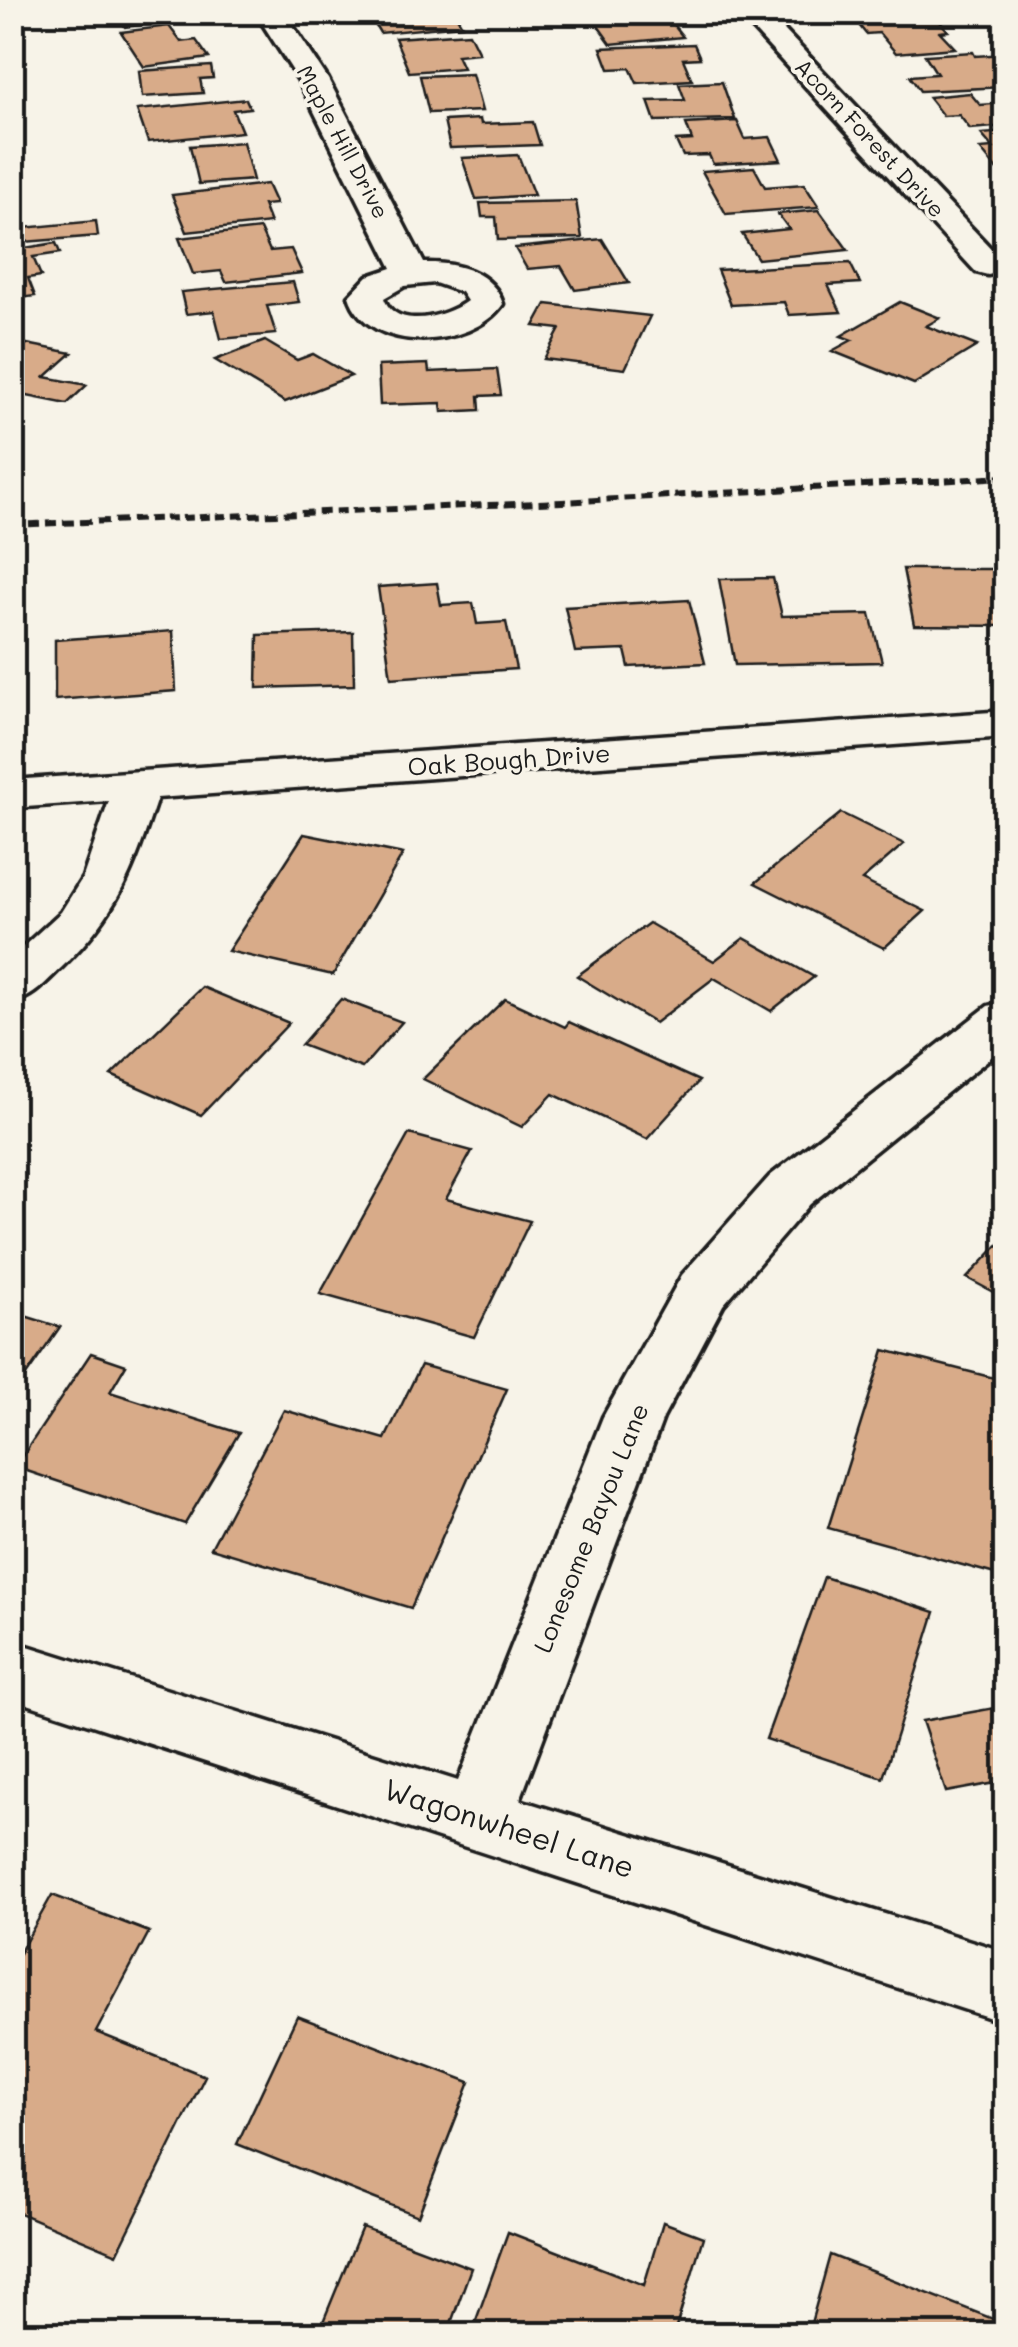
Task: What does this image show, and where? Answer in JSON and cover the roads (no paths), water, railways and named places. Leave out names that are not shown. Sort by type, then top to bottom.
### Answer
[{"type":"street","name":"Maple Hill Drive","points":[[269,12],[313,79],[412,274]]},
{"type":"street","name":"Acorn Forest Drive","points":[[751,12],[988,265]]},
{"type":"street","name":"Oak Bough Drive","points":[[12,794],[1006,724]]},
{"type":"street","points":[[12,986],[78,923],[108,877],[136,787]]},
{"type":"street","name":"Lonesome Bayou Lane","points":[[478,1819],[632,1417],[702,1290],[790,1190],[1006,1018]]},
{"type":"street","name":"Wagonwheel Lane","points":[[12,1670],[1006,1988]]},
{"type":"railway","points":[[12,525],[562,502],[1006,477]]}]
